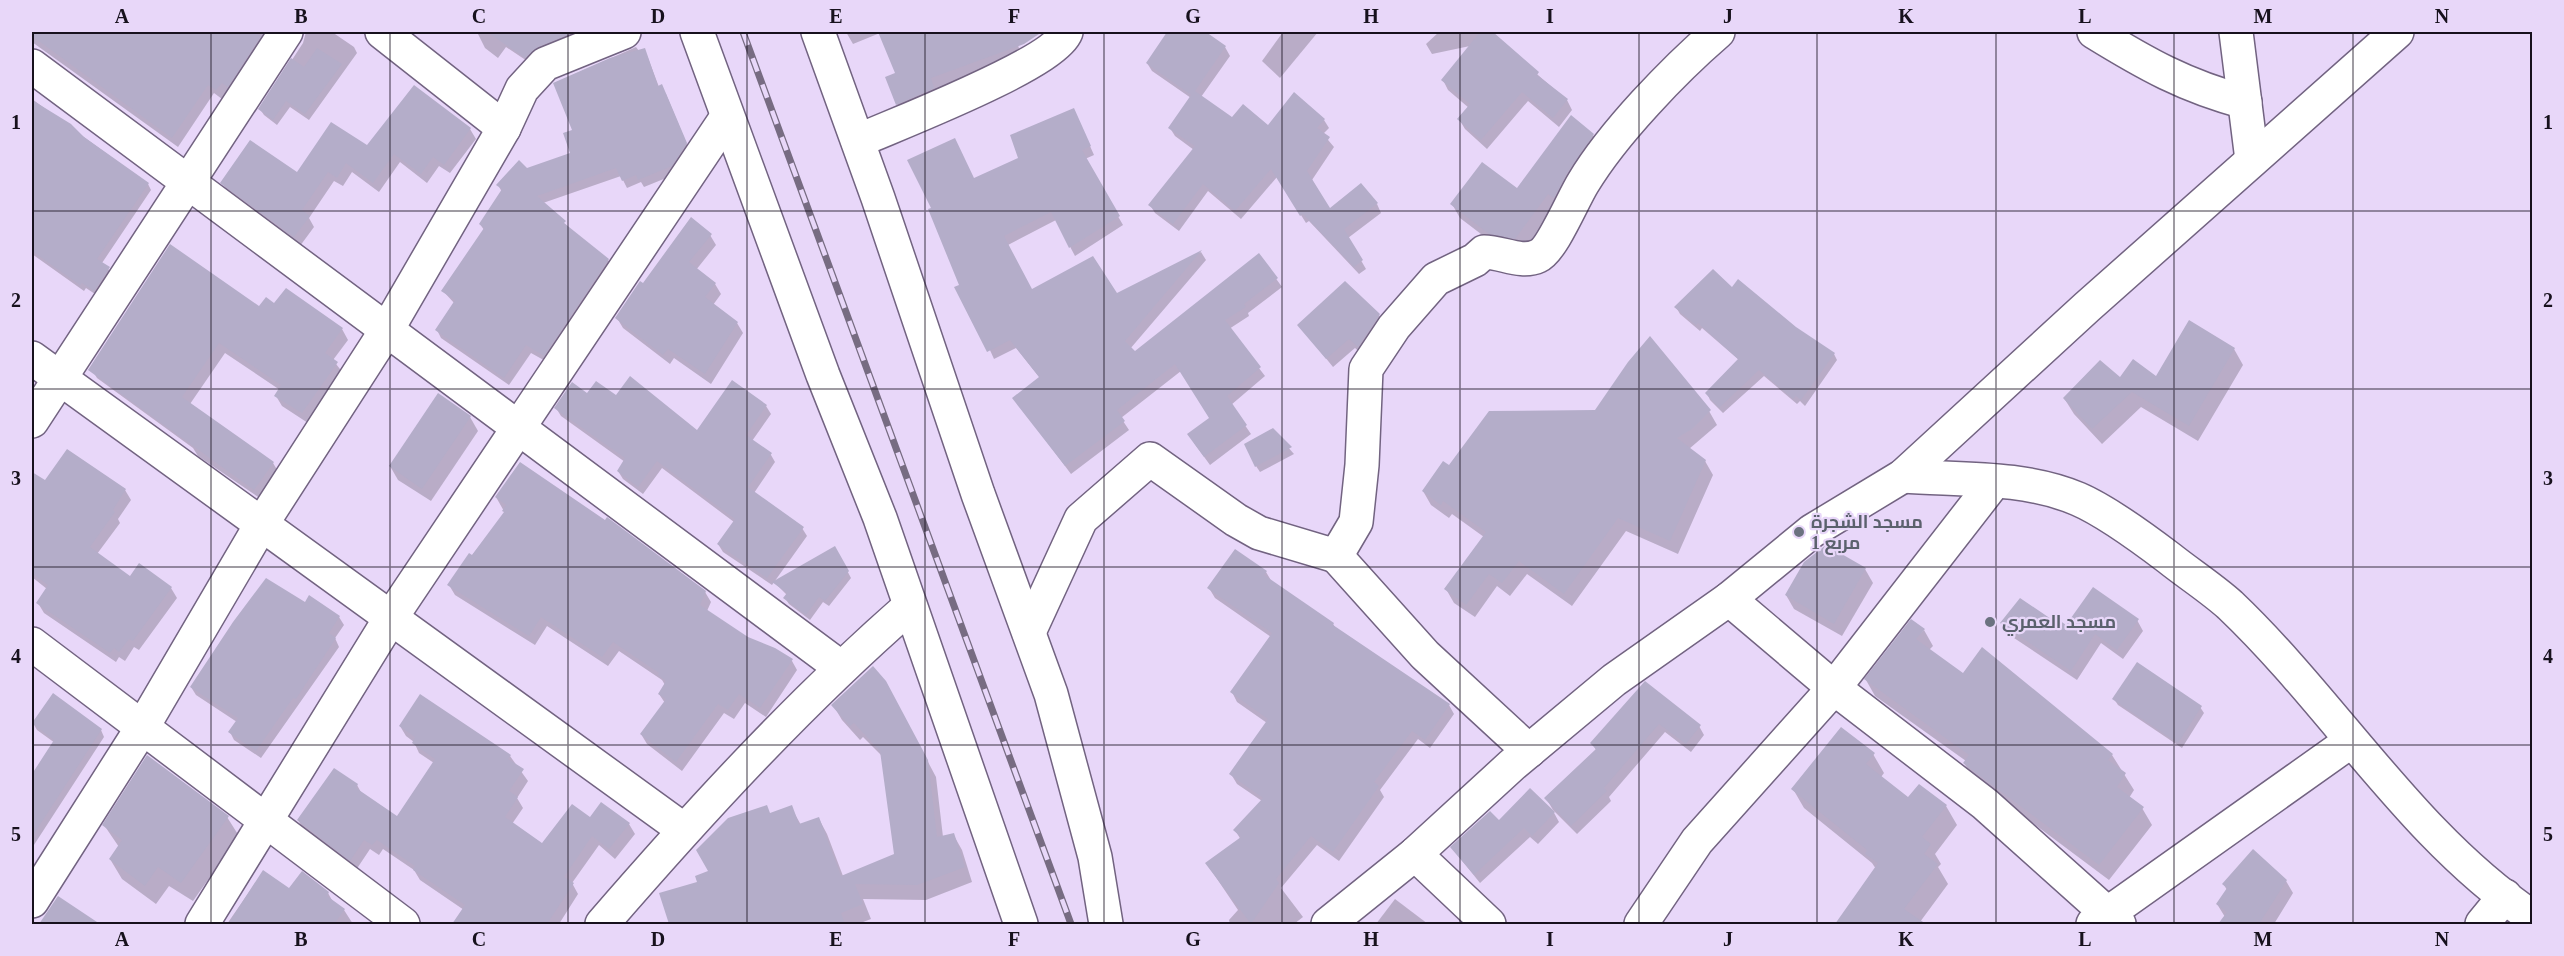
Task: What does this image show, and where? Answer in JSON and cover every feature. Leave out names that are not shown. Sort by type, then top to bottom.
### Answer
[{"type":"street","points":[[32,420],[286,32]]},
{"type":"street","points":[[382,32],[504,128]]},
{"type":"street","points":[[32,901],[142,728],[261,525],[388,328],[504,128],[522,89],[545,64],[624,32]]},
{"type":"street","points":[[697,32],[727,117],[880,518],[1021,924]]},
{"type":"street","points":[[818,32],[858,141],[978,494],[1051,694],[1095,857],[1106,924]]},
{"type":"street","points":[[858,141],[1032,63],[1063,39],[1066,32]]},
{"type":"street","points":[[1336,556],[1356,522],[1362,465],[1366,369],[1394,327],[1436,279],[1475,260],[1484,252],[1525,260],[1540,256],[1554,239],[1568,206],[1628,124],[1718,32]]},
{"type":"street","points":[[2094,32],[2160,71],[2202,91],[2245,102]]},
{"type":"street","points":[[2236,32],[2252,160]]},
{"type":"street","points":[[1328,924],[1416,855],[1530,751],[1614,680],[1729,599],[1812,531],[1903,476],[2397,32]]},
{"type":"street","points":[[32,66],[388,328],[840,667]]},
{"type":"street","points":[[202,924],[390,619],[727,117]]},
{"type":"street","points":[[32,358],[684,830]]},
{"type":"street","points":[[1029,632],[1081,519],[1150,459],[1258,533],[1336,556],[1425,655],[1530,751]]},
{"type":"street","points":[[1903,476],[2038,487],[2078,499],[2146,541],[2229,604],[2287,664],[2351,741],[2428,827],[2492,916],[2532,917]]},
{"type":"street","points":[[1641,924],[1697,841],[1834,688],[1994,482]]},
{"type":"street","points":[[1729,599],[1834,688],[1985,804],[2106,921],[2351,741]]},
{"type":"street","points":[[602,924],[684,830],[840,667],[910,606]]},
{"type":"street","points":[[32,644],[266,823],[403,924]]},
{"type":"street","points":[[1416,855],[1489,924]]},
{"type":"building","points":[[32,32],[254,32],[261,36],[228,87],[222,83],[216,90],[208,85],[172,138],[32,36]]},
{"type":"building","points":[[487,32],[575,32],[538,47],[525,58]]},
{"type":"building","points":[[878,32],[1042,32],[1024,44],[931,78],[934,88],[896,105],[885,77],[895,73]]},
{"type":"building","points":[[1167,32],[1206,32],[1226,46],[1195,91],[1232,117],[1243,104],[1268,125],[1294,92],[1325,119],[1317,128],[1330,137],[1307,171],[1330,208],[1361,183],[1378,203],[1344,229],[1363,260],[1354,267],[1303,214],[1300,216],[1271,169],[1235,211],[1203,184],[1173,224],[1148,205],[1195,146],[1168,128],[1191,95],[1146,63]]},
{"type":"building","points":[[1480,32],[1493,32],[1539,72],[1537,75],[1568,99],[1553,118],[1522,92],[1481,140],[1457,119],[1470,104],[1441,80]]},
{"type":"building","points":[[317,48],[342,64],[305,114],[286,101],[273,120],[258,109],[291,58],[304,67]]},
{"type":"building","points":[[645,48],[658,86],[662,84],[687,143],[672,166],[638,180],[636,175],[622,181],[616,168],[537,196],[566,221],[564,223],[609,259],[544,356],[526,345],[504,378],[435,330],[455,300],[441,291],[484,228],[479,224],[502,189],[496,185],[519,160],[527,168],[570,153],[563,133],[572,130],[553,83],[610,58]]},
{"type":"building","points":[[414,85],[471,128],[444,165],[433,157],[421,174],[394,154],[373,183],[346,163],[337,178],[328,172],[302,210],[310,216],[294,237],[220,183],[250,140],[297,172],[331,122],[367,145]]},
{"type":"building","points":[[32,100],[71,124],[84,137],[149,183],[97,259],[110,267],[94,291],[82,283],[80,285],[32,251]]},
{"type":"building","points":[[1074,108],[1091,146],[1082,150],[1120,216],[1069,248],[1051,212],[1004,236],[1032,289],[1093,256],[1117,293],[1202,250],[1125,341],[1135,351],[1259,253],[1278,278],[1244,304],[1246,307],[1225,320],[1261,367],[1227,396],[1247,425],[1204,457],[1187,434],[1209,418],[1175,364],[1117,410],[1125,421],[1065,466],[1012,398],[1039,377],[1010,340],[987,352],[954,287],[959,285],[928,209],[931,208],[907,160],[955,138],[974,178],[1018,158],[1010,135]]},
{"type":"building","points":[[1571,115],[1594,134],[1567,173],[1554,198],[1548,194],[1515,239],[1489,234],[1450,204],[1482,162],[1517,188]]},
{"type":"building","points":[[691,217],[712,234],[689,262],[716,283],[705,297],[738,322],[705,374],[668,349],[663,355],[615,318],[640,281],[643,283]]},
{"type":"building","points":[[170,244],[259,306],[266,297],[274,303],[286,288],[343,328],[325,353],[338,362],[302,413],[274,396],[281,385],[219,343],[182,397],[274,462],[254,490],[88,370]]},
{"type":"building","points":[[1713,269],[1732,287],[1738,279],[1796,327],[1835,353],[1801,400],[1796,396],[1793,399],[1759,370],[1719,408],[1705,393],[1738,359],[1698,323],[1696,325],[1674,307]]},
{"type":"building","points":[[1345,281],[1380,314],[1358,347],[1349,339],[1326,359],[1297,325]]},
{"type":"building","points":[[2189,320],[2235,348],[2189,426],[2132,392],[2092,429],[2063,398],[2100,360],[2120,377],[2133,359],[2156,376]]},
{"type":"building","points":[[1650,336],[1711,410],[1692,429],[1677,438],[1706,460],[1670,541],[1618,518],[1564,594],[1519,561],[1502,583],[1489,574],[1466,605],[1444,589],[1486,532],[1443,501],[1441,505],[1422,491],[1443,461],[1449,465],[1489,411],[1595,410],[1628,362]]},
{"type":"building","points":[[630,376],[697,430],[732,380],[767,405],[746,435],[772,453],[748,487],[804,527],[767,578],[717,544],[735,519],[657,461],[638,487],[617,471],[625,458],[554,408],[572,382],[587,393],[596,381],[616,395]]},
{"type":"building","points":[[438,393],[471,416],[422,489],[389,466]]},
{"type":"building","points":[[1273,428],[1292,447],[1255,467],[1244,444]]},
{"type":"building","points":[[67,449],[126,489],[113,510],[115,512],[90,547],[130,576],[139,563],[172,587],[133,641],[129,639],[119,652],[114,648],[110,653],[36,603],[48,585],[32,573],[32,472],[45,480]]},
{"type":"building","points":[[520,462],[605,520],[607,517],[706,591],[700,605],[748,637],[775,648],[793,659],[760,708],[739,694],[728,710],[718,704],[676,762],[640,734],[666,699],[658,694],[666,681],[658,675],[659,673],[613,642],[602,657],[541,617],[529,636],[447,585],[469,553],[472,555],[504,512],[502,511],[506,505],[495,497]]},
{"type":"building","points":[[1826,545],[1866,568],[1834,624],[1785,595],[1804,562]]},
{"type":"building","points":[[835,546],[849,571],[825,601],[819,597],[806,615],[783,598],[787,593],[772,582]]},
{"type":"building","points":[[1235,549],[1267,571],[1264,575],[1334,623],[1333,625],[1450,704],[1425,740],[1412,731],[1374,782],[1379,786],[1333,852],[1311,836],[1276,879],[1279,883],[1251,924],[1205,863],[1241,837],[1233,830],[1263,798],[1229,774],[1268,719],[1230,692],[1272,633],[1207,588]]},
{"type":"building","points":[[266,578],[305,602],[309,595],[340,616],[329,633],[336,638],[296,699],[293,698],[256,751],[228,732],[238,718],[190,687],[233,622]]},
{"type":"building","points":[[2093,587],[2139,619],[2117,650],[2095,634],[2071,671],[2000,623],[2020,598],[2057,623],[2059,620],[2066,625]]},
{"type":"building","points":[[1911,619],[1925,629],[1916,639],[1963,673],[1982,647],[2113,754],[2108,760],[2126,773],[2117,787],[2144,807],[2099,865],[1963,763],[1969,755],[1864,679]]},
{"type":"building","points":[[2137,662],[2202,706],[2178,743],[2112,699]]},
{"type":"building","points":[[873,666],[886,681],[928,760],[937,837],[954,833],[965,867],[917,885],[855,884],[863,904],[841,913],[845,924],[669,924],[659,893],[697,882],[695,876],[708,871],[696,850],[728,818],[767,805],[770,813],[792,805],[799,824],[819,817],[841,876],[894,854],[880,751],[854,723],[850,726],[831,705]]},
{"type":"building","points":[[1645,681],[1701,725],[1686,744],[1659,724],[1604,788],[1607,791],[1571,826],[1544,798],[1596,749],[1590,743]]},
{"type":"building","points":[[53,693],[102,729],[32,837],[32,774],[54,740],[32,723]]},
{"type":"building","points":[[420,694],[511,755],[508,759],[524,769],[509,791],[518,797],[505,817],[542,843],[572,804],[590,817],[601,802],[630,823],[609,849],[592,836],[564,877],[574,883],[547,924],[452,924],[465,905],[413,870],[415,866],[377,840],[372,845],[364,840],[350,861],[297,820],[334,768],[358,784],[356,788],[397,816],[435,759],[412,743],[415,737],[399,726]]},
{"type":"building","points":[[1841,727],[1875,753],[1866,764],[1908,797],[1919,784],[1947,805],[1922,837],[1931,844],[1924,854],[1938,864],[1904,909],[1926,924],[1835,924],[1878,863],[1865,854],[1867,850],[1791,789]]},
{"type":"building","points":[[147,755],[229,816],[181,883],[158,867],[145,886],[109,859],[122,840],[102,825]]},
{"type":"building","points":[[1530,788],[1555,812],[1532,836],[1524,828],[1474,875],[1450,847],[1490,811],[1499,820]]},
{"type":"building","points":[[2253,849],[2287,880],[2259,924],[2218,924],[2227,912],[2216,904],[2227,888],[2222,884]]},
{"type":"building","points":[[263,870],[289,888],[302,871],[329,892],[327,896],[345,909],[334,924],[228,924]]},
{"type":"building","points":[[58,896],[100,924],[39,924]]},
{"type":"railway","points":[[743,32],[1071,924]]},
{"type":"place","name":"مسجد الشجرة مربع 1","points":[[1799,532]]},
{"type":"place","name":"مسجد العمري","points":[[1990,622]]}]
